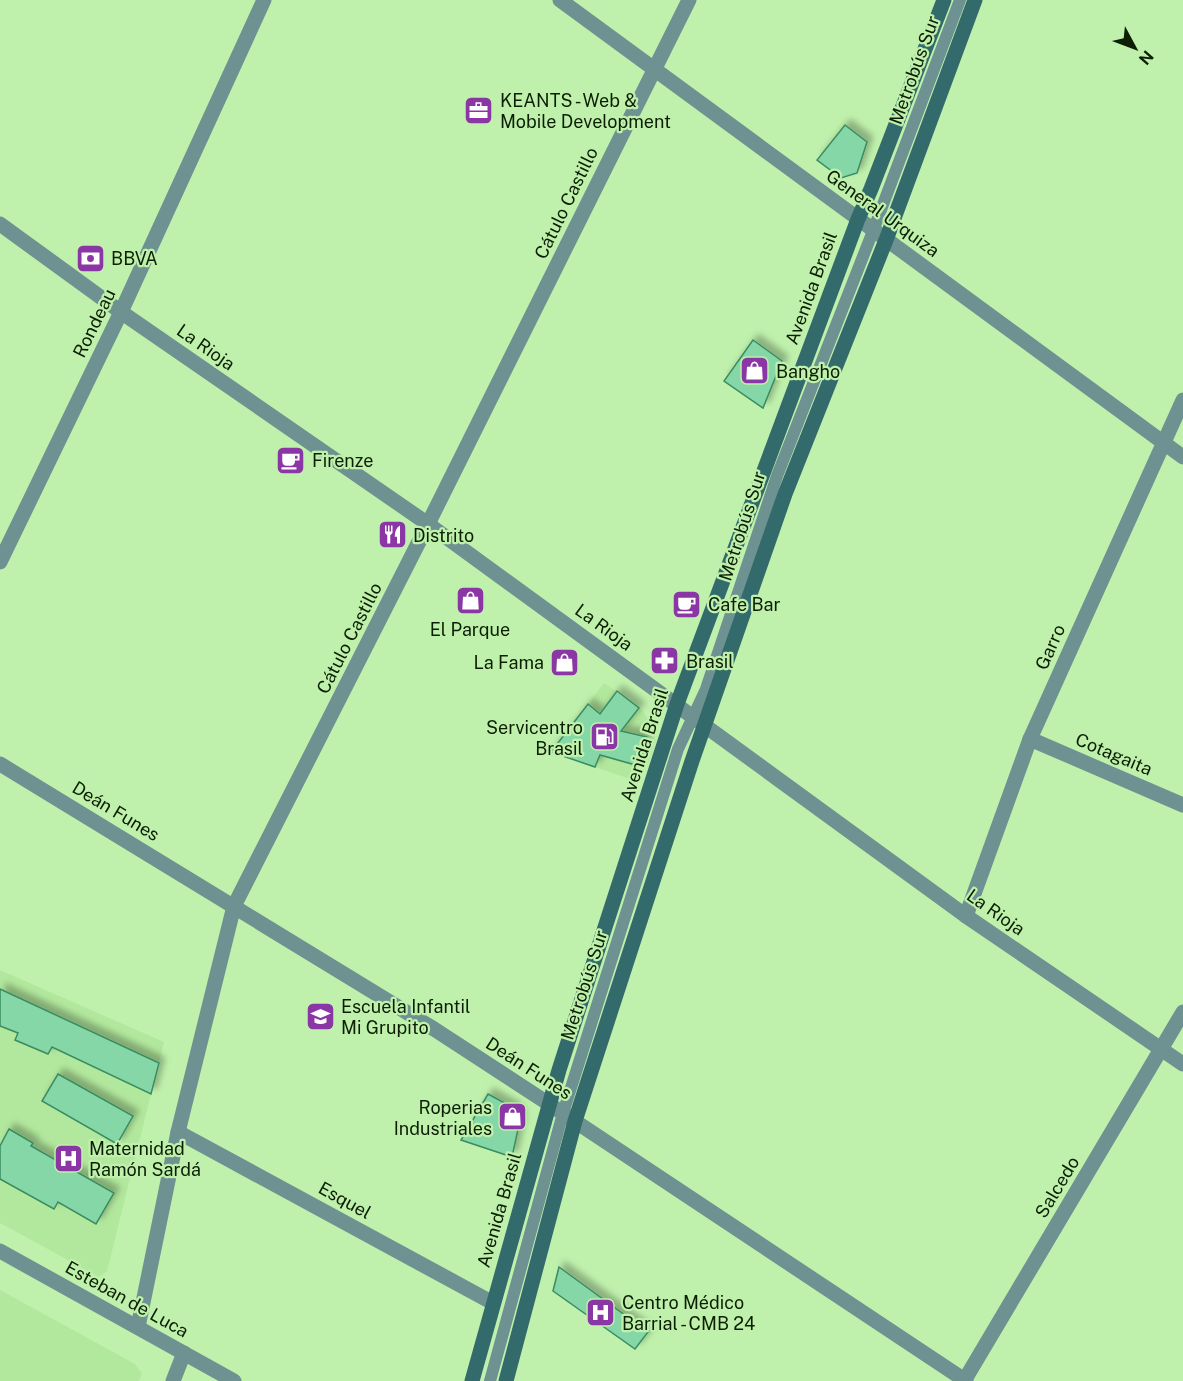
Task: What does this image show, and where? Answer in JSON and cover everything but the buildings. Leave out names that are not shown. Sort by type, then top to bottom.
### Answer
[{"type":"main road","name":"Avenida Brasil","points":[[472,1381],[561,1061],[677,704],[858,219],[944,0]]},
{"type":"main road","points":[[506,1381],[569,1117],[699,720],[786,494],[880,235],[975,0]]},
{"type":"street","name":"Rondeau","points":[[0,562],[122,312],[264,0]]},
{"type":"street","name":"General Urquiza","points":[[560,0],[1183,457]]},
{"type":"street","name":"Cátulo Castillo","points":[[138,1327],[178,1132],[234,906],[428,524],[689,0]]},
{"type":"street","name":"La Rioja","points":[[0,224],[122,312],[428,524],[966,916],[1183,1064]]},
{"type":"street","name":"Garro","points":[[966,916],[1030,739],[1183,400]]},
{"type":"street","name":"Cotagaita","points":[[1030,739],[1183,806]]},
{"type":"street","name":"Deán Funes","points":[[0,764],[434,1029],[965,1381]]},
{"type":"street","name":"Salcedo","points":[[965,1381],[1183,1012]]},
{"type":"street","name":"Esquel","points":[[178,1132],[493,1303]]},
{"type":"street","name":"Esteban de Luca","points":[[0,1251],[234,1381]]},
{"type":"street","points":[[173,1381],[184,1353]]},
{"type":"lane","name":"Metrobús Sur","points":[[880,235],[960,0]]},
{"type":"lane","points":[[490,1381],[569,1117]]},
{"type":"shaded area","name":"Servicentro Brasil","points":[[604,683],[642,710],[650,723],[633,780],[551,752]]},
{"type":"shaded area","name":"Maternidad Ramón Sardá","points":[[0,970],[164,1042],[107,1271],[99,1277],[0,1223]]},
{"type":"shaded area","points":[[0,1290],[135,1364],[142,1374],[139,1381],[0,1381]]},
{"type":"place","name":"KEANTS - Web & Mobile Development","points":[[479,110]]},
{"type":"place","name":"BBVA","points":[[90,258]]},
{"type":"place","name":"Bangho","points":[[755,371]]},
{"type":"place","name":"Firenze","points":[[291,460]]},
{"type":"place","name":"Distrito","points":[[392,535]]},
{"type":"place","name":"El Parque","points":[[470,600]]},
{"type":"place","name":"Cafe Bar","points":[[687,604]]},
{"type":"place","name":"Brasil","points":[[665,661]]},
{"type":"place","name":"La Fama","points":[[565,662]]},
{"type":"place","name":"Servicentro Brasil","points":[[604,737]]},
{"type":"place","name":"Escuela Infantil Mi Grupito","points":[[320,1016]]},
{"type":"place","name":"Roperias Industriales","points":[[513,1117]]},
{"type":"place","name":"Maternidad Ramón Sardá","points":[[68,1158]]},
{"type":"place","name":"Centro Médico Barrial - CMB 24","points":[[601,1312]]}]
